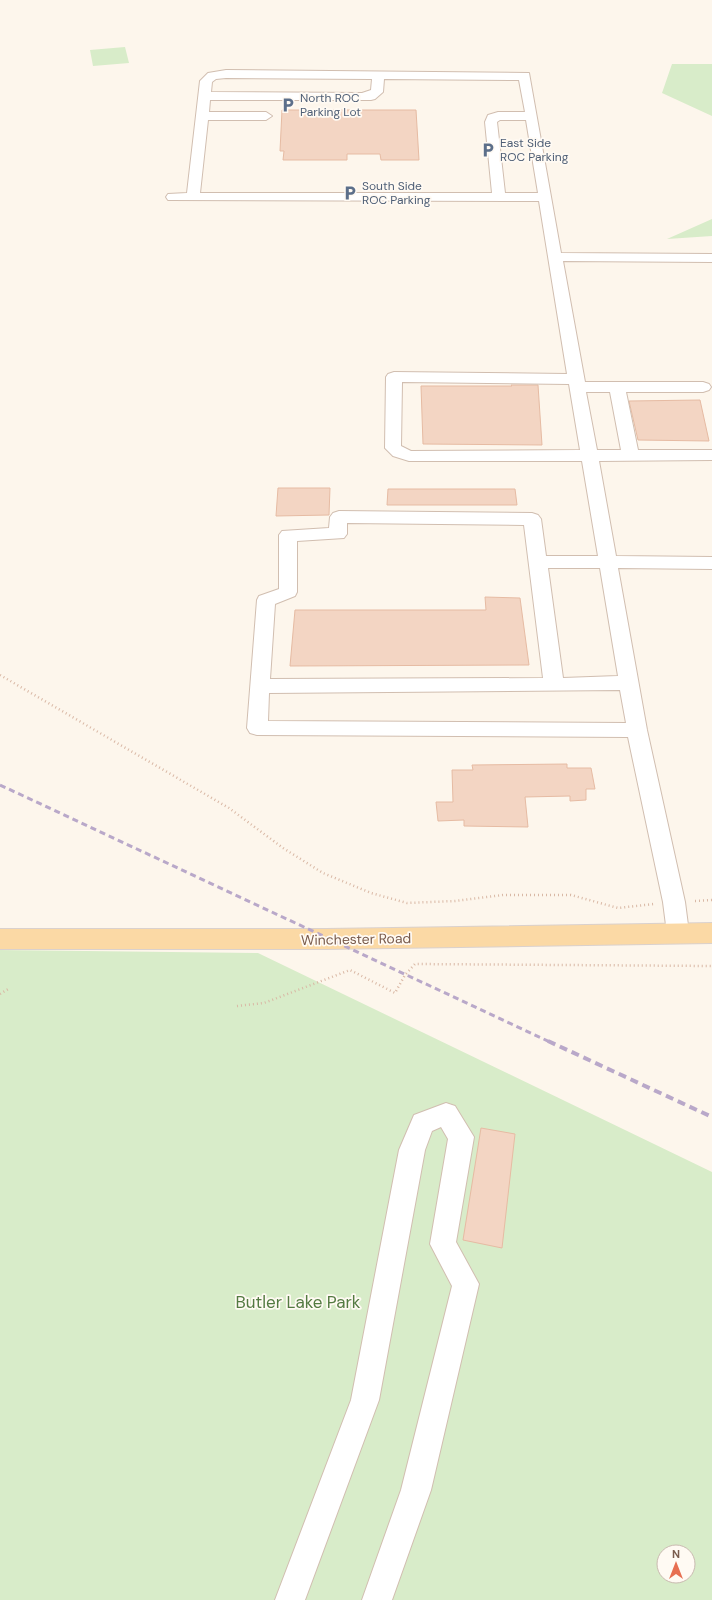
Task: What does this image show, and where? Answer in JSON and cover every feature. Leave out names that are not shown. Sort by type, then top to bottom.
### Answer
[{"type":"main road","name":"Winchester Road","points":[[0,940],[326,940],[712,933]]},
{"type":"lane","points":[[193,197],[206,81],[212,76],[226,74],[525,76],[637,730],[674,902],[678,933]]},
{"type":"lane","points":[[204,96],[371,96],[377,92],[378,75]]},
{"type":"lane","points":[[203,116],[266,116]]},
{"type":"lane","points":[[499,197],[491,122],[493,118],[498,116],[532,116]]},
{"type":"lane","points":[[173,197],[545,197]]},
{"type":"lane","points":[[555,257],[712,258]]},
{"type":"lane","points":[[702,388],[617,388],[577,383],[394,377],[393,448],[410,456],[631,456],[712,454]]},
{"type":"lane","points":[[617,388],[631,456]]},
{"type":"lane","points":[[554,685],[532,519],[340,517],[338,534],[288,535],[288,592],[266,600],[257,728],[637,730]]},
{"type":"lane","points":[[537,562],[712,563]]},
{"type":"lane","points":[[260,686],[554,685],[629,683]]},
{"type":"lane","points":[[290,1600],[365,1400],[412,1150],[423,1123],[446,1114],[461,1137],[443,1244],[466,1284],[416,1490],[377,1600]]},
{"type":"path","points":[[0,675],[229,808],[323,874],[372,893],[407,903],[454,901],[503,895],[570,895],[618,908],[674,902],[712,900]]},
{"type":"path","points":[[237,1006],[264,1003],[350,970],[395,993],[405,975],[415,964],[712,966]]},
{"type":"path","points":[[0,994],[10,988]]},
{"type":"green space","points":[[125,47],[129,63],[93,66],[90,50]]},
{"type":"green space","points":[[672,64],[712,64],[712,116],[662,93]]},
{"type":"green space","points":[[712,219],[712,236],[667,239]]},
{"type":"green space","name":"Butler Lake Park","points":[[0,950],[258,953],[712,1172],[712,1600],[0,1600]]},
{"type":"building","points":[[282,110],[416,110],[419,160],[381,160],[380,154],[347,154],[347,160],[283,160],[284,151],[280,151]]},
{"type":"building","points":[[511,385],[538,385],[542,445],[423,444],[421,386],[512,386]]},
{"type":"building","points":[[700,400],[709,441],[638,440],[629,401]]},
{"type":"building","points":[[278,488],[330,488],[329,515],[276,516]]},
{"type":"building","points":[[388,489],[515,489],[517,505],[387,505]]},
{"type":"building","points":[[485,597],[520,598],[529,665],[290,666],[295,610],[486,610]]},
{"type":"building","points":[[567,764],[567,768],[591,768],[595,789],[586,789],[586,800],[570,801],[570,796],[525,797],[528,827],[464,826],[464,820],[438,821],[436,802],[453,802],[452,770],[473,770],[472,765]]},
{"type":"building","points":[[481,1128],[515,1134],[502,1248],[463,1240]]},
{"type":"railway","points":[[0,785],[550,1042]]},
{"type":"railway","points":[[548,1041],[712,1117]]},
{"type":"place","name":"North ROC Parking Lot","points":[[288,105]]},
{"type":"place","name":"East Side ROC Parking","points":[[488,150]]},
{"type":"place","name":"South Side ROC Parking","points":[[350,193]]}]
